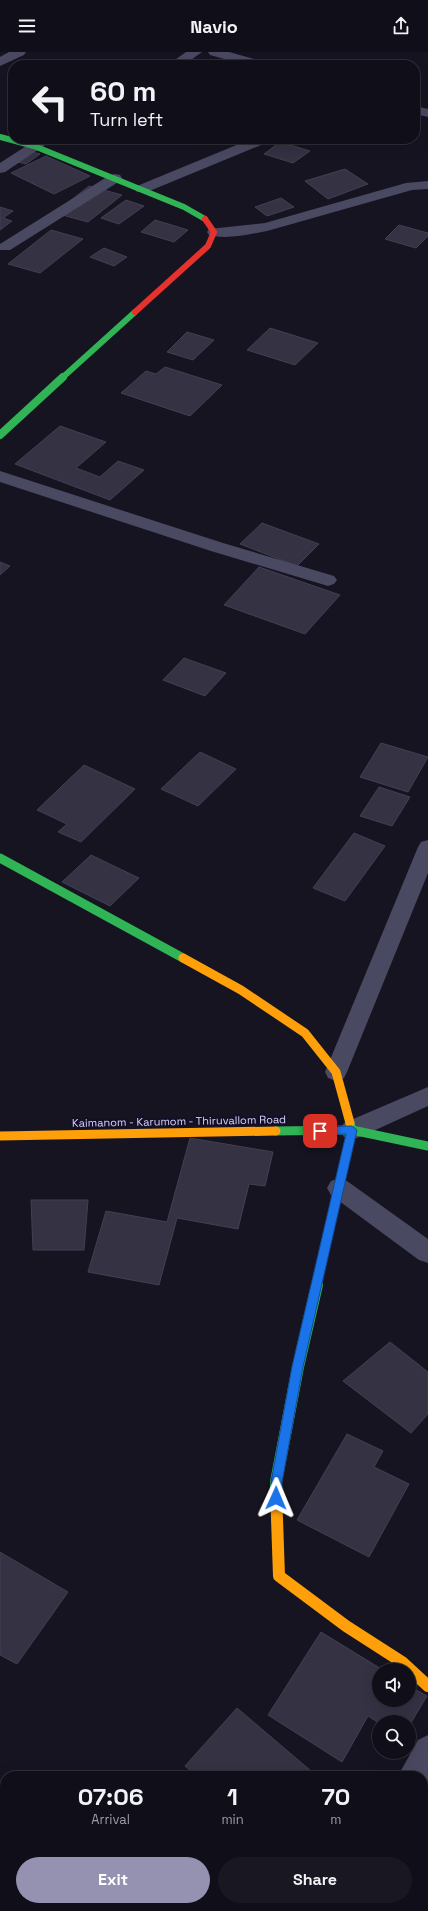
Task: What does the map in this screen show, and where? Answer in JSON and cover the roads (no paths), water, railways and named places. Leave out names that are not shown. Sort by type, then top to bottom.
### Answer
[{"type":"street","points":[[0,62],[19,52]]},
{"type":"street","points":[[183,60],[195,52]]},
{"type":"street","points":[[216,52],[243,60]]},
{"type":"street","points":[[26,144],[115,178],[184,207],[205,219],[214,232]]},
{"type":"street","points":[[0,170],[38,144]]},
{"type":"street","points":[[142,189],[251,144]]},
{"type":"street","points":[[5,247],[115,178]]},
{"type":"street","points":[[214,232],[243,231],[267,227],[411,186],[428,185]]},
{"type":"street","points":[[0,435],[208,246],[214,232]]},
{"type":"street","points":[[0,476],[217,547],[328,580]]},
{"type":"street","points":[[336,1072],[428,847]]},
{"type":"street","points":[[0,858],[241,990],[305,1033],[336,1072],[352,1130],[298,1367],[276,1482],[279,1576],[346,1626],[402,1662],[428,1686]]},
{"type":"street","points":[[352,1130],[428,1096]]},
{"type":"street","name":"Kaimanom - Karumom - Thiruvallom Road","points":[[0,1136],[352,1130],[428,1146]]},
{"type":"street","points":[[339,1188],[428,1253]]},
{"type":"street","points":[[416,1771],[428,1750]]}]
